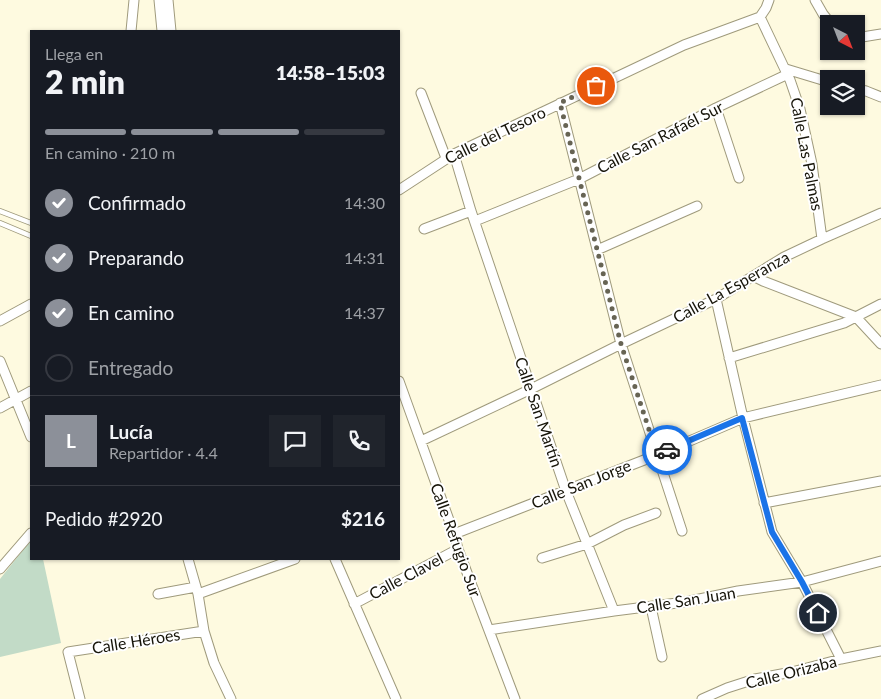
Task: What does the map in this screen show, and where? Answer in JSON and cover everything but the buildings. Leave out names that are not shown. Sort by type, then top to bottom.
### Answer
[{"type":"street","points":[[131,30],[134,0]]},
{"type":"street","points":[[159,0],[162,30]]},
{"type":"street","points":[[168,0],[171,30]]},
{"type":"street","points":[[815,0],[824,15]]},
{"type":"street","points":[[760,16],[768,4]]},
{"type":"street","name":"Calle Las Palmas","points":[[760,16],[787,72],[800,109],[812,164],[822,239]]},
{"type":"street","name":"Calle del Tesoro","points":[[400,189],[450,156],[560,103],[684,45],[760,16]]},
{"type":"street","points":[[865,37],[881,34]]},
{"type":"street","points":[[787,72],[820,80]]},
{"type":"street","name":"Calle San Rafaél Sur","points":[[475,220],[579,179],[787,72]]},
{"type":"street","points":[[865,91],[881,98]]},
{"type":"street","name":"Calle San Martín","points":[[421,93],[450,156],[475,220],[566,490],[614,610]]},
{"type":"street","points":[[560,103],[621,344],[682,531]]},
{"type":"street","points":[[716,108],[739,178]]},
{"type":"street","points":[[597,250],[697,206]]},
{"type":"street","points":[[424,228],[471,210]]},
{"type":"street","name":"Calle La Esperanza","points":[[421,441],[716,299],[784,257],[881,213]]},
{"type":"street","points":[[753,276],[856,317],[881,344]]},
{"type":"street","points":[[716,299],[742,418],[772,532],[802,582],[841,659]]},
{"type":"street","points":[[729,358],[844,323],[881,304]]},
{"type":"street","points":[[0,320],[30,305]]},
{"type":"street","points":[[0,360],[30,435]]},
{"type":"street","name":"Calle Refugio Sur","points":[[400,384],[458,549],[515,699]]},
{"type":"street","name":"Calle San Jorge","points":[[454,534],[657,454],[742,418],[881,385]]},
{"type":"street","points":[[0,408],[30,392]]},
{"type":"street","points":[[764,503],[881,481]]},
{"type":"street","points":[[542,558],[587,544],[624,525],[656,513]]},
{"type":"street","points":[[1,566],[30,534]]},
{"type":"street","name":"Calle Clavel","points":[[354,604],[458,549]]},
{"type":"street","points":[[188,560],[197,591],[204,631],[214,663],[231,699]]},
{"type":"street","points":[[158,594],[197,591],[292,560]]},
{"type":"street","points":[[335,560],[396,699]]},
{"type":"street","name":"Calle San Juan","points":[[489,630],[614,610],[684,602],[738,591],[802,582],[881,561]]},
{"type":"street","points":[[651,607],[662,657]]},
{"type":"street","name":"Calle Héroes","points":[[80,699],[68,652],[204,631]]},
{"type":"street","name":"Calle Orizaba","points":[[702,699],[755,679],[881,651]]},
{"type":"lane","points":[[0,211],[30,223]]},
{"type":"lane","points":[[0,223],[30,236]]},
{"type":"green space","points":[[30,541],[30,560],[43,560],[61,643],[0,657],[0,579]]},
{"type":"way so far","points":[[596,86],[560,103],[621,344],[657,454],[667,450]]},
{"type":"route","points":[[667,450],[742,418],[772,532],[818,613]]}]
